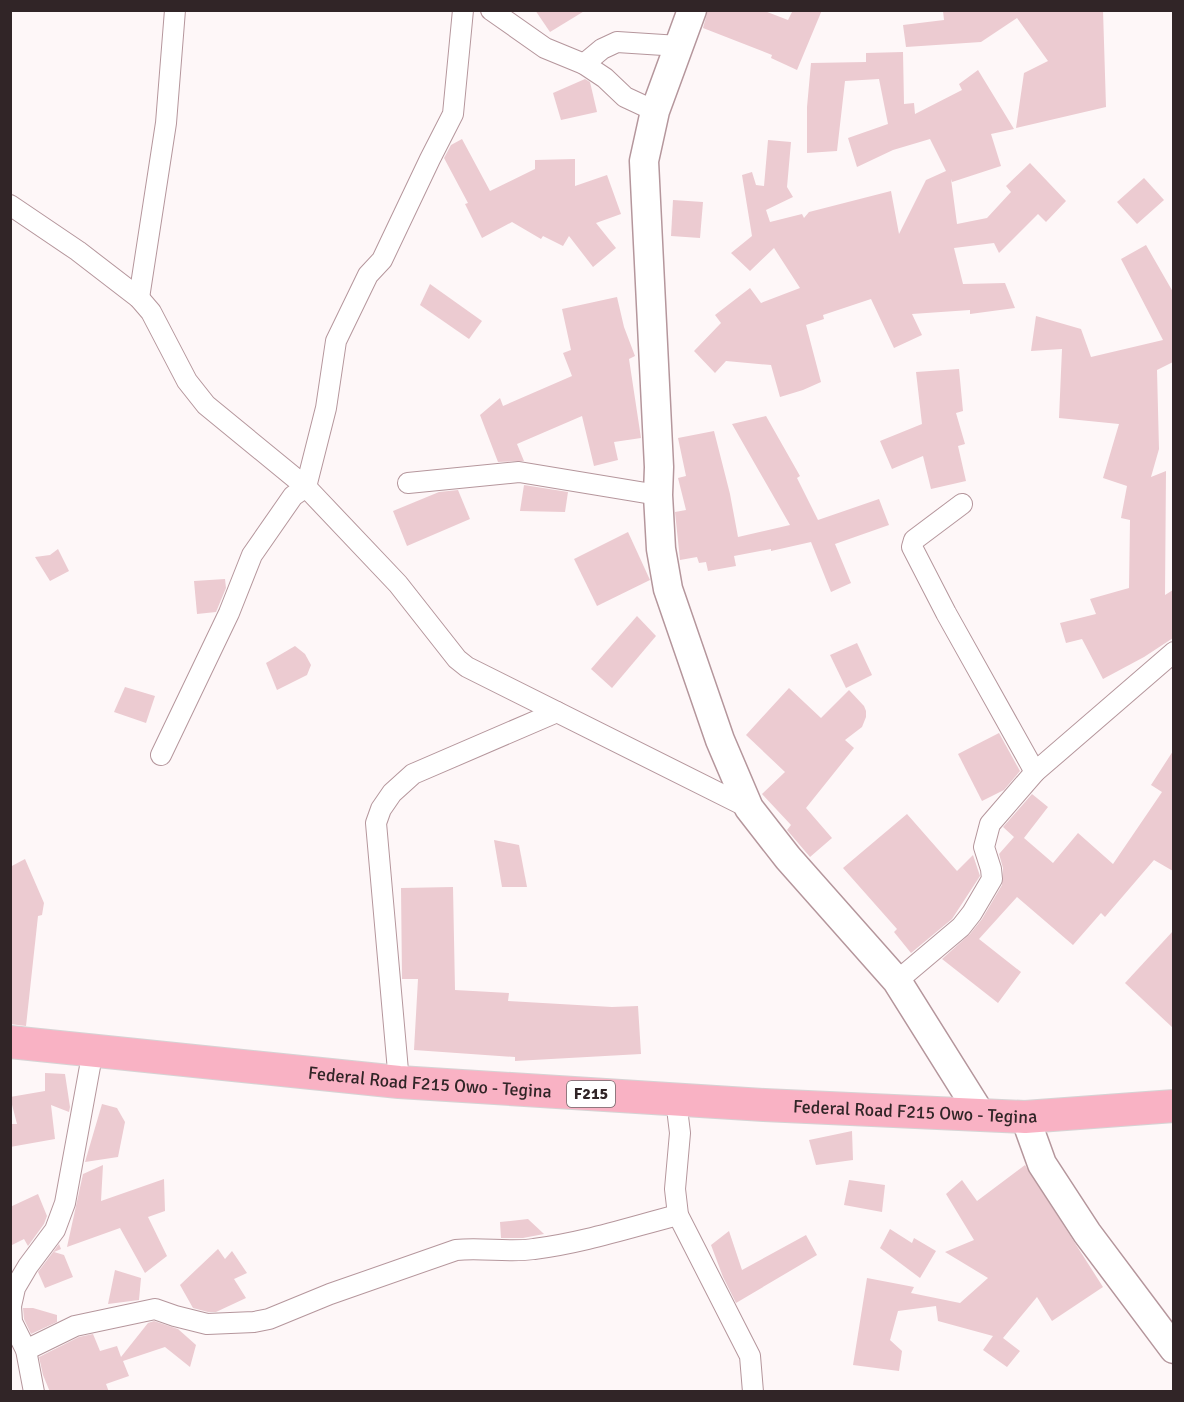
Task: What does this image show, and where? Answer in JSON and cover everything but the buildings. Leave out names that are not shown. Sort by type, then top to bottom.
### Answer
[{"type":"main road","name":"Federal Road F215 Owo - Tegina","points":[[10,1042],[399,1082],[676,1100],[1025,1117],[1173,1106]]},
{"type":"street","points":[[139,298],[166,123],[175,10]]},
{"type":"street","points":[[161,755],[229,613],[252,555],[293,496],[306,487],[326,408],[336,341],[368,274],[382,260],[453,114],[463,10]]},
{"type":"street","points":[[491,10],[545,48],[584,64],[605,78],[625,97],[655,111]]},
{"type":"street","points":[[692,10],[655,111],[644,161],[661,549],[668,589],[720,740],[749,808],[788,858],[897,981],[981,1115]]},
{"type":"street","points":[[584,64],[602,49],[617,42],[679,46]]},
{"type":"street","points":[[10,205],[78,251],[139,298],[151,312],[187,381],[206,405],[306,487],[398,584],[457,659],[467,667],[749,808]]},
{"type":"street","points":[[408,483],[519,472],[658,495]]},
{"type":"street","points":[[962,504],[914,540],[912,547],[1035,772]]},
{"type":"street","points":[[897,981],[961,927],[972,914],[992,879],[984,848],[990,824],[1035,772],[1173,652]]},
{"type":"street","points":[[399,1082],[376,823],[381,809],[392,793],[413,774],[557,711]]},
{"type":"street","points":[[34,1392],[26,1350],[12,1322],[11,1306],[15,1288],[55,1230],[65,1203],[93,1050]]},
{"type":"street","points":[[676,1100],[680,1133],[675,1189],[678,1215],[750,1356],[753,1392]]},
{"type":"street","points":[[1025,1117],[1042,1164],[1087,1233],[1173,1349]]},
{"type":"street","points":[[26,1350],[75,1326],[155,1309],[207,1324],[262,1320],[456,1250],[475,1248],[506,1252],[566,1244],[678,1215]]}]
